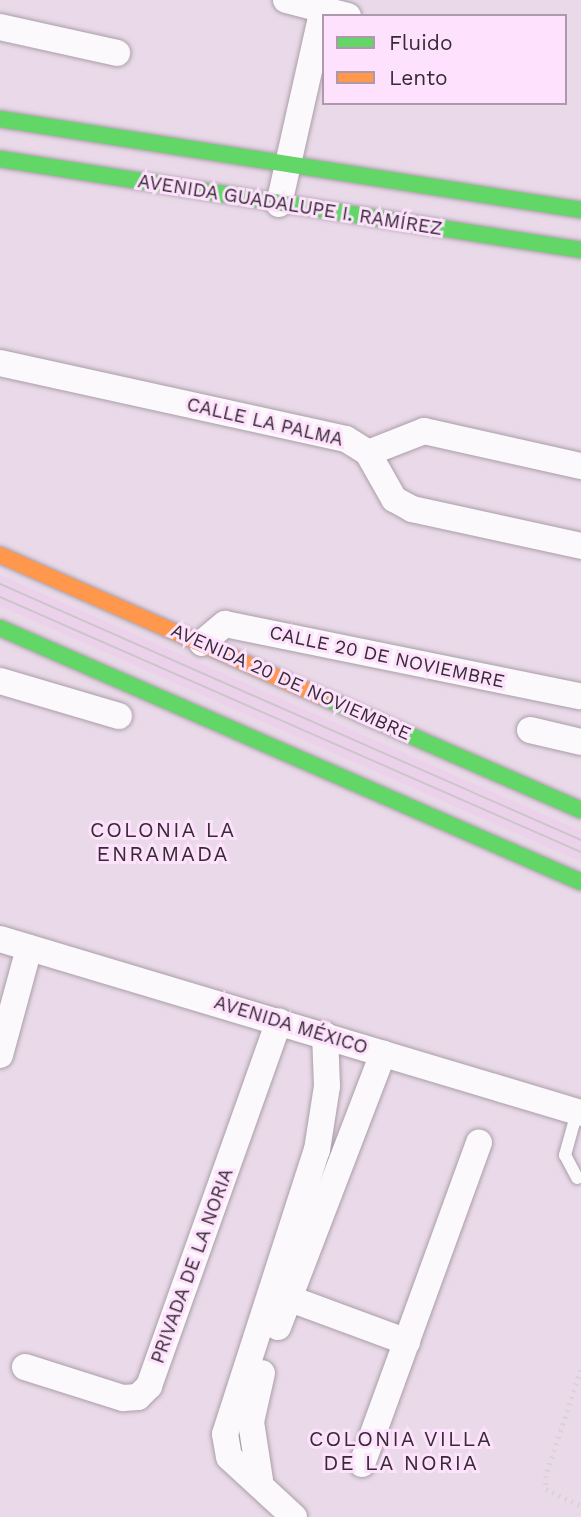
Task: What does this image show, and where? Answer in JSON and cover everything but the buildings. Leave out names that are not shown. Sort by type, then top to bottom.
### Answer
[{"type":"main road","name":"AVENIDA GUADALUPE I. RAMÍREZ","points":[[0,119],[581,210]]},
{"type":"main road","name":"AVENIDA GUADALUPE I. RAMÍREZ","points":[[0,159],[581,250]]},
{"type":"main road","name":"AVENIDA 20 DE NOVIEMBRE","points":[[0,555],[581,810]]},
{"type":"main road","points":[[0,628],[581,882]]},
{"type":"street","points":[[286,0],[332,8]]},
{"type":"street","points":[[0,27],[117,53]]},
{"type":"street","points":[[279,204],[287,163],[322,42]]},
{"type":"street","name":"CALLE LA PALMA","points":[[0,363],[346,439],[368,453],[394,499],[412,509],[581,546]]},
{"type":"street","points":[[368,453],[424,431],[581,466]]},
{"type":"street","name":"CALLE 20 DE NOVIEMBRE","points":[[202,643],[225,624],[580,696]]},
{"type":"street","points":[[0,681],[119,716]]},
{"type":"street","points":[[530,730],[581,743]]},
{"type":"street","name":"AVENIDA MÉXICO","points":[[0,939],[579,1113]]},
{"type":"street","points":[[0,1055],[29,948]]},
{"type":"street","name":"PRIVADA DE LA NORIA","points":[[25,1367],[123,1398],[138,1397],[149,1386],[279,1021]]},
{"type":"street","points":[[325,1035],[328,1155]]},
{"type":"street","points":[[264,1343],[328,1155],[383,1053]]},
{"type":"street","points":[[362,1464],[478,1143]]},
{"type":"street","points":[[294,1517],[260,1480],[229,1457],[225,1434],[264,1343],[288,1298],[299,1237]]},
{"type":"street","points":[[288,1298],[407,1342]]},
{"type":"lane","points":[[578,1178],[565,1155],[579,1113]]},
{"type":"path","points":[[581,1370],[546,1476],[546,1489],[581,1506]]},
{"type":"shaded area","points":[[0,575],[581,831],[581,862],[0,606]]},
{"type":"tram line","points":[[0,584],[581,840]]},
{"type":"tram line","points":[[0,597],[581,852]]},
{"type":"traffic: fast","points":[[0,119],[581,210]]},
{"type":"traffic: fast","points":[[0,159],[581,250]]},
{"type":"traffic: fast","points":[[0,628],[581,882]]},
{"type":"traffic: fast","points":[[320,696],[581,810]]},
{"type":"traffic: slow","points":[[0,555],[320,696]]},
{"type":"district","name":"COLONIA LA ENRAMADA","points":[[163,842]]},
{"type":"district","name":"COLONIA VILLA DE LA NORIA","points":[[401,1451]]}]
